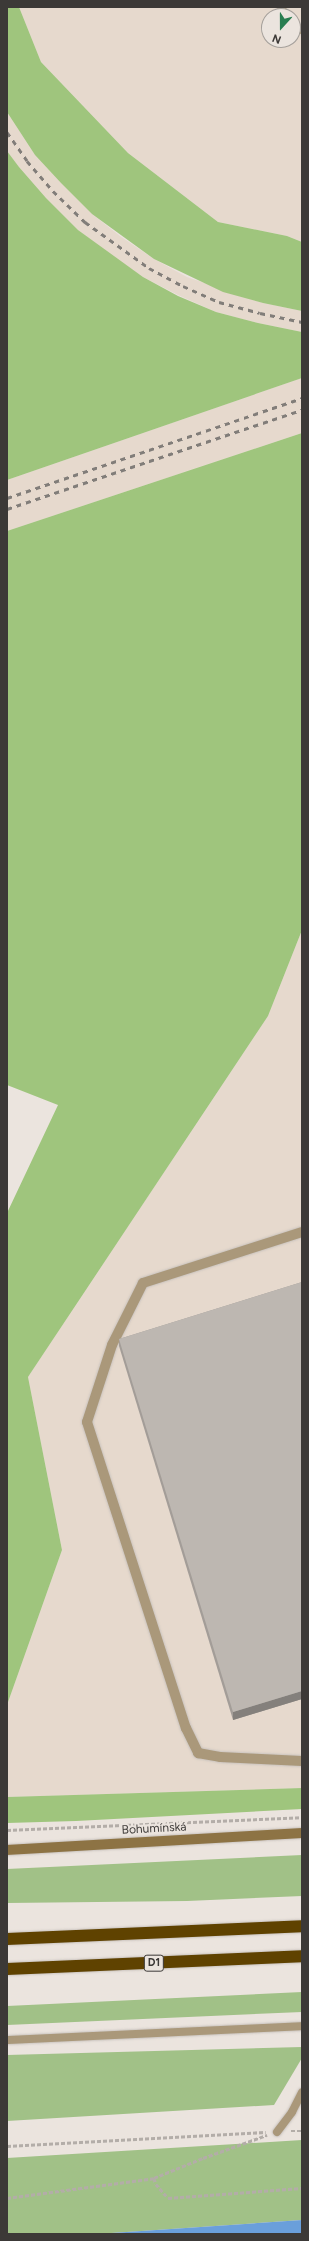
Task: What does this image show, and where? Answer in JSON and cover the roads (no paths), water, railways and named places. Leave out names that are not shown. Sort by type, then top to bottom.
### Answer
[{"type":"highway","points":[[7,1939],[302,1926]]},
{"type":"highway","name":"D1","points":[[7,1970],[302,1956]]},
{"type":"main road","name":"Bohumínská","points":[[7,1850],[302,1833]]},
{"type":"street","points":[[302,1232],[143,1283],[112,1345],[87,1422],[186,1728],[198,1753],[220,1757],[302,1761]]},
{"type":"lane","points":[[7,2040],[302,2026]]},
{"type":"lane","points":[[277,2132],[292,2112],[302,2092]]},
{"type":"water","points":[[302,2220],[302,2234],[97,2234]]},
{"type":"railway","points":[[7,132],[27,161],[53,191],[85,222],[149,268],[183,286],[219,302],[302,322]]},
{"type":"railway","points":[[7,498],[302,398]]},
{"type":"railway","points":[[7,509],[302,410]]}]
